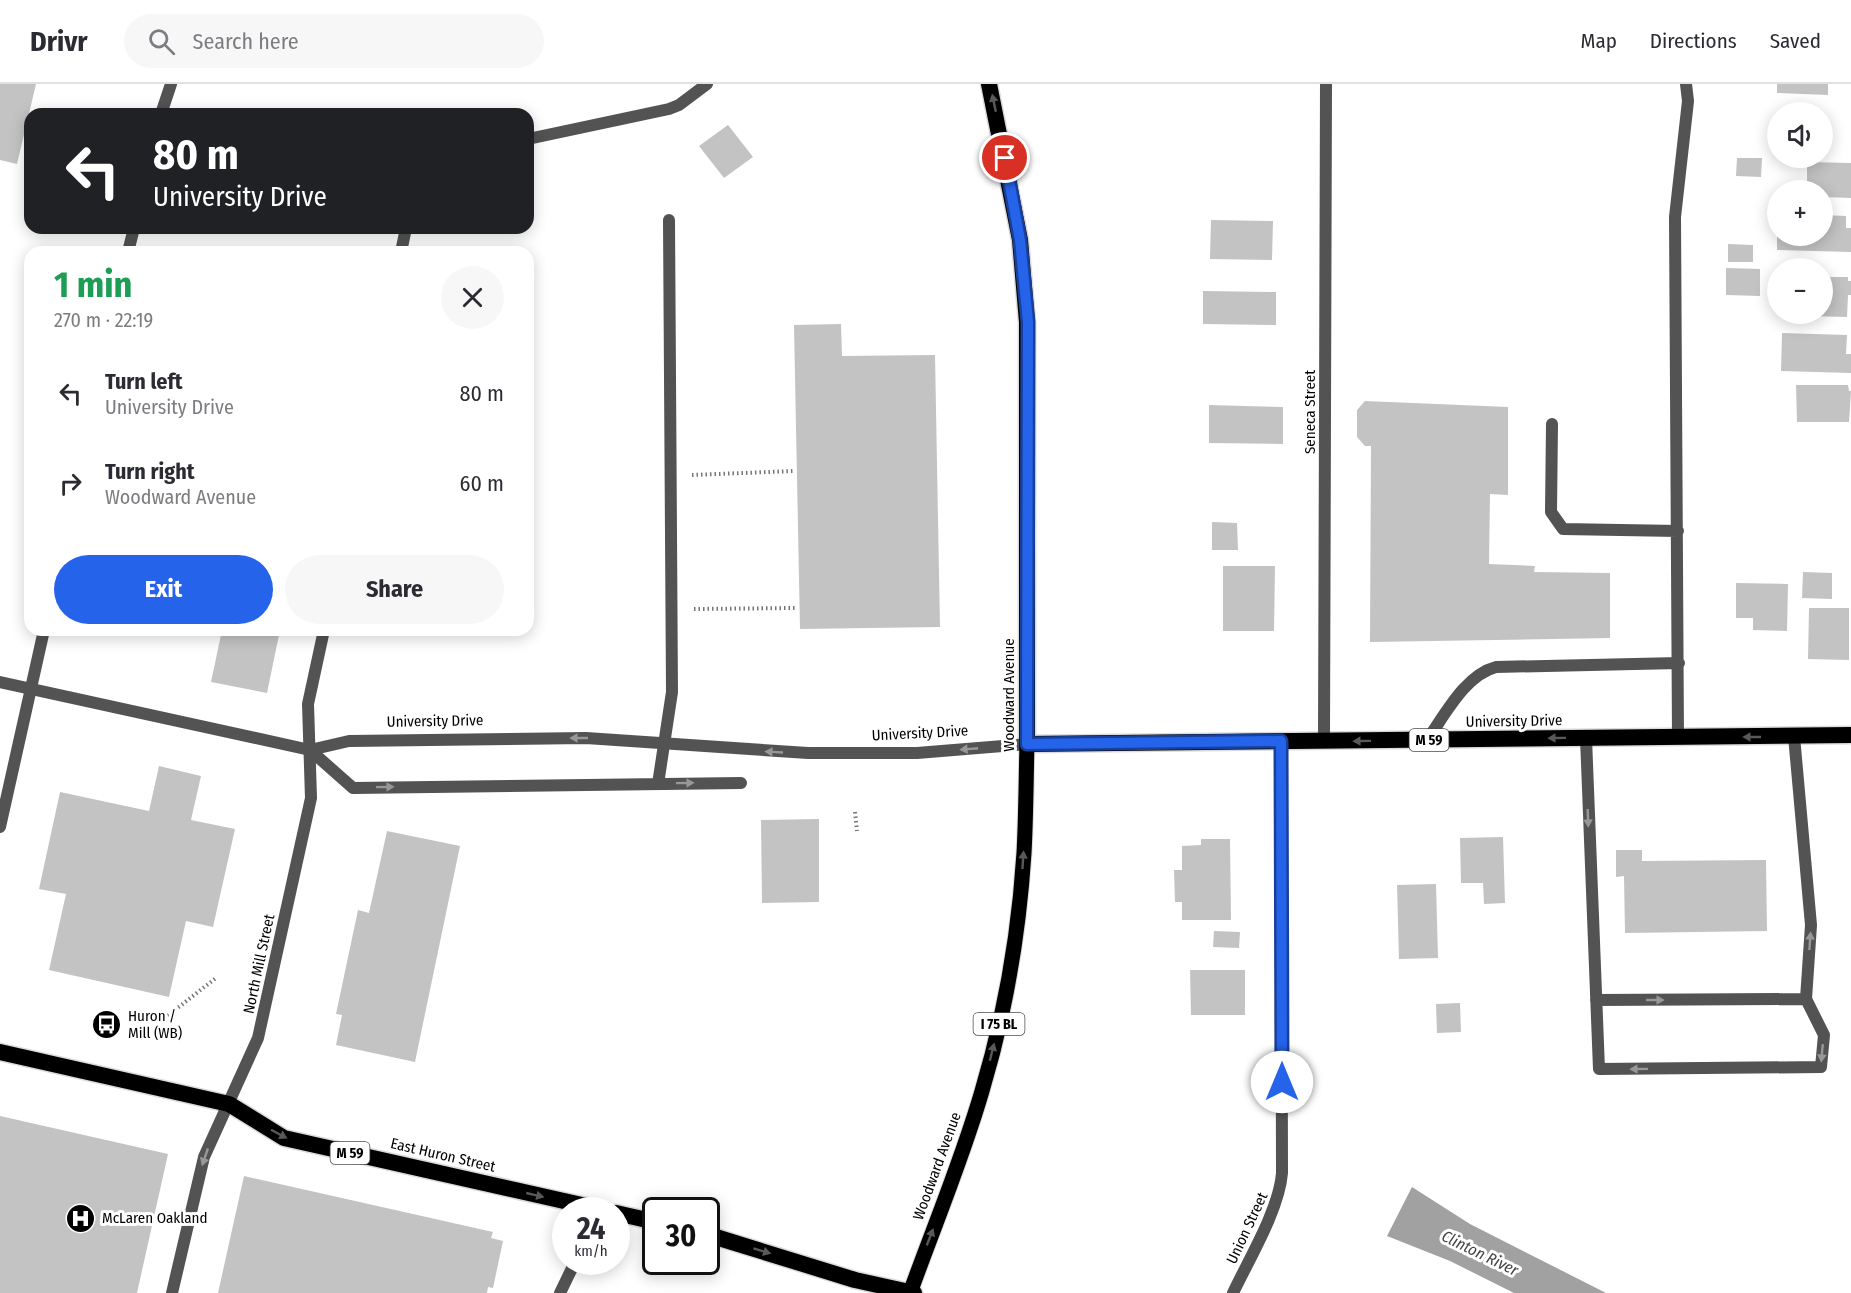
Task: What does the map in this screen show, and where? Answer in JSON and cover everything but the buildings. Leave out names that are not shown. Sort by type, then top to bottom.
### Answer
[{"type":"highway","name":"Woodward Avenue","points":[[988,84],[1020,240],[1028,322],[1027,744]]},
{"type":"highway","name":"University Drive","points":[[1027,744],[1851,735]]},
{"type":"highway","name":"East Huron Street","points":[[0,1052],[229,1104],[284,1138],[552,1199]]},
{"type":"highway","points":[[720,1238],[855,1280],[911,1293]]},
{"type":"main road","name":"Woodward Avenue","points":[[911,1293],[982,1090],[1002,1010],[1021,894],[1027,744]]},
{"type":"street","points":[[163,108],[171,84]]},
{"type":"street","points":[[534,138],[669,109],[679,105],[707,84]]},
{"type":"street","name":"Seneca Street","points":[[1324,741],[1326,84]]},
{"type":"street","points":[[1678,737],[1676,217],[1688,101],[1686,84]]},
{"type":"street","points":[[658,784],[672,692],[669,220]]},
{"type":"street","points":[[1552,424],[1551,512],[1563,529],[1678,531]]},
{"type":"street","points":[[0,827],[43,636]]},
{"type":"street","name":"North Mill Street","points":[[172,1293],[204,1156],[258,1038],[311,798],[309,704],[323,636]]},
{"type":"street","points":[[1427,740],[1470,682],[1489,669],[1679,663]]},
{"type":"street","name":"University Drive","points":[[0,682],[310,750],[349,741],[586,738],[808,753],[917,753],[1027,744]]},
{"type":"street","points":[[1586,738],[1599,1069],[1821,1066],[1824,1035],[1806,999],[1811,925],[1794,736]]},
{"type":"street","name":"Union Street","points":[[1233,1293],[1276,1204],[1282,1173],[1281,741]]},
{"type":"street","points":[[310,750],[353,788],[741,783]]},
{"type":"street","points":[[1596,1000],[1806,999]]},
{"type":"street","points":[[560,1293],[569,1275]]},
{"type":"path","points":[[692,475],[794,471]]},
{"type":"path","points":[[694,609],[796,608]]},
{"type":"path","points":[[855,812],[857,831]]},
{"type":"path","points":[[156,1024],[216,978]]},
{"type":"water","name":"Clinton River","points":[[1412,1187],[1470,1224],[1606,1293],[1514,1293],[1450,1261],[1387,1236]]},
{"type":"place","name":"Huron / Mill (WB)","points":[[107,1025]]},
{"type":"place","name":"McLaren Oakland","points":[[81,1218]]},
{"type":"route","points":[[1005,158],[1020,240],[1028,322],[1027,744],[1281,741],[1282,1082]]}]
